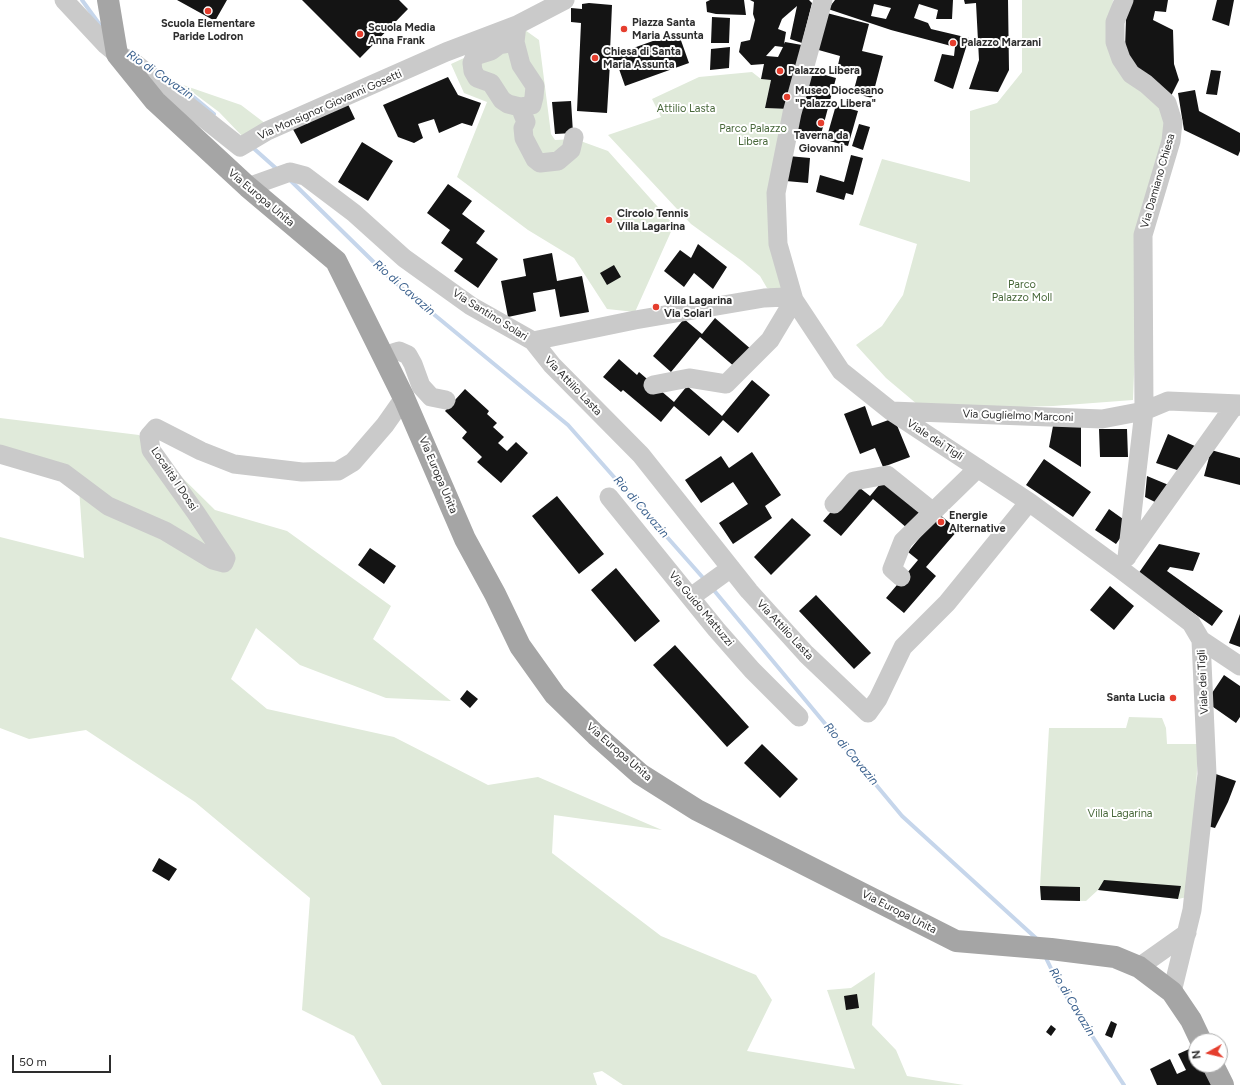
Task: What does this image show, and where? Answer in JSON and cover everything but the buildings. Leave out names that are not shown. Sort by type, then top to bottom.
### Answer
[{"type":"main road","points":[[108,0],[117,54]]},
{"type":"main road","name":"Via Europa Unita","points":[[117,54],[155,102],[248,187],[336,260],[404,398],[465,539],[520,646],[555,695],[640,774],[696,810],[956,941],[1042,948],[1115,957],[1139,967],[1172,992],[1191,1020],[1197,1033]]},
{"type":"main road","points":[[1217,1073],[1223,1085]]},
{"type":"street","name":"Via Monsignor Giovanni Gosetti","points":[[64,0],[117,54],[132,61],[240,147],[268,131],[446,52],[516,34],[564,1]]},
{"type":"street","name":"Viale dei Tigli","points":[[823,0],[792,113],[776,193],[778,244],[794,300],[841,370],[891,411],[1123,563],[1191,622],[1201,640],[1207,774],[1192,910],[1172,992]]},
{"type":"street","name":"Via Damiano Chiesa","points":[[1124,0],[1115,22],[1115,42],[1121,59],[1131,74],[1146,84],[1167,103],[1173,122],[1171,140],[1143,235],[1144,411]]},
{"type":"street","points":[[516,34],[521,65],[535,86],[532,105],[520,107],[508,104],[502,100],[491,83],[476,78],[472,63],[476,56],[491,50],[516,34]]},
{"type":"street","points":[[520,107],[526,122],[523,128],[524,138],[535,159],[540,163],[558,161],[565,156],[571,150],[574,137]]},
{"type":"street","name":"Via Santino Solari","points":[[248,187],[290,172],[305,176],[354,213],[404,258],[472,306],[533,341],[635,320],[764,298],[786,296],[794,300]]},
{"type":"street","points":[[653,385],[689,378],[726,384],[755,365],[794,300]]},
{"type":"street","name":"Via Attilio Lasta","points":[[533,341],[552,365],[641,455],[749,591],[806,654],[868,713],[878,699],[903,647],[947,603],[1029,502]]},
{"type":"street","points":[[383,356],[399,351],[408,356],[413,364],[421,386],[431,397],[446,400]]},
{"type":"street","name":"Località I Dossi","points":[[0,454],[64,473],[108,506],[165,531],[213,560],[224,563],[226,558],[222,551],[150,450],[149,436],[156,428],[201,451],[234,464],[302,472],[338,471],[353,462],[385,425],[404,398]]},
{"type":"street","name":"Via Guglielmo Marconi","points":[[891,411],[1102,419],[1144,411],[1168,401],[1240,404]]},
{"type":"street","points":[[1123,563],[1232,409],[1240,404]]},
{"type":"street","points":[[1123,563],[1144,411]]},
{"type":"street","points":[[901,577],[892,569],[904,542],[978,468]]},
{"type":"street","points":[[834,504],[854,481],[887,475],[933,512]]},
{"type":"street","name":"Via Guido Mattuzzi","points":[[609,497],[716,629],[752,670],[798,717]]},
{"type":"street","points":[[691,597],[731,568]]},
{"type":"street","points":[[1201,640],[1240,666]]},
{"type":"street","points":[[1139,967],[1187,933]]},
{"type":"green space","name":"Parco Palazzo Moll","points":[[1022,0],[1113,0],[1110,33],[1143,88],[1166,116],[1136,322],[1133,400],[1053,406],[924,410],[886,378],[856,345],[882,326],[903,295],[917,244],[859,225],[882,159],[970,182],[970,111],[997,103],[1022,72]]},
{"type":"green space","points":[[525,30],[539,40],[551,134],[555,140],[575,139],[608,151],[674,225],[635,312],[607,309],[574,258],[528,230],[457,177],[487,102],[464,93],[451,64]]},
{"type":"green space","points":[[752,72],[761,79],[771,80],[765,108],[790,109],[777,160],[782,268],[781,292],[767,288],[760,276],[691,224],[608,135],[661,117],[652,99],[699,77]]},
{"type":"green space","points":[[183,85],[241,105],[266,124],[243,137],[219,112]]},
{"type":"green space","points":[[0,418],[139,435],[215,510],[287,531],[391,606],[373,639],[451,701],[386,698],[300,665],[256,628],[231,679],[267,709],[394,737],[488,785],[538,777],[662,830],[554,815],[552,853],[661,936],[756,975],[772,1000],[747,1051],[855,1069],[827,990],[851,988],[875,972],[872,1025],[896,1050],[907,1076],[964,1085],[623,1085],[602,1071],[593,1073],[597,1085],[382,1085],[354,1036],[302,1010],[310,898],[195,802],[86,730],[29,739],[0,728],[0,537],[84,558],[79,488],[0,450]]},
{"type":"green space","name":"Villa Lagarina","points":[[1129,717],[1162,718],[1166,728],[1167,744],[1198,744],[1192,896],[1178,899],[1098,890],[1086,901],[1041,900],[1040,886],[1049,728],[1126,728]]},
{"type":"waterway","name":"Rio di Cavazin","points":[[82,0],[100,25]]},
{"type":"waterway","name":"Rio di Cavazin","points":[[172,82],[190,94],[214,114]]},
{"type":"waterway","name":"Rio di Cavazin","points":[[251,146],[279,171]]},
{"type":"waterway","name":"Rio di Cavazin","points":[[289,179],[391,279],[568,425],[705,580]]},
{"type":"waterway","name":"Rio di Cavazin","points":[[712,588],[902,816],[1038,940]]},
{"type":"waterway","name":"Rio di Cavazin","points":[[1045,956],[1059,985],[1124,1085]]},
{"type":"place","name":"Scuola Elementare Paride Lodron","points":[[208,11]]},
{"type":"place","name":"Piazza Santa Maria Assunta","points":[[624,29]]},
{"type":"place","name":"Scuola Media Anna Frank","points":[[360,34]]},
{"type":"place","name":"Palazzo Marzani","points":[[953,43]]},
{"type":"place","name":"Chiesa di Santa Maria Assunta","points":[[595,58]]},
{"type":"place","name":"Palazzo Libera","points":[[780,71]]},
{"type":"place","name":"Museo Diocesano \"Palazzo Libera\"","points":[[787,97]]},
{"type":"place","name":"Taverna da Giovanni","points":[[821,123]]},
{"type":"place","name":"Circolo Tennis Villa Lagarina","points":[[609,220]]},
{"type":"place","name":"Villa Lagarina Via Solari","points":[[656,307]]},
{"type":"place","name":"Energie Alternative","points":[[941,522]]},
{"type":"place","name":"Santa Lucia","points":[[1173,698]]},
{"type":"park label","name":"Attilio Lasta","points":[[686,109]]},
{"type":"park label","name":"Parco Palazzo Libera","points":[[753,135]]}]
